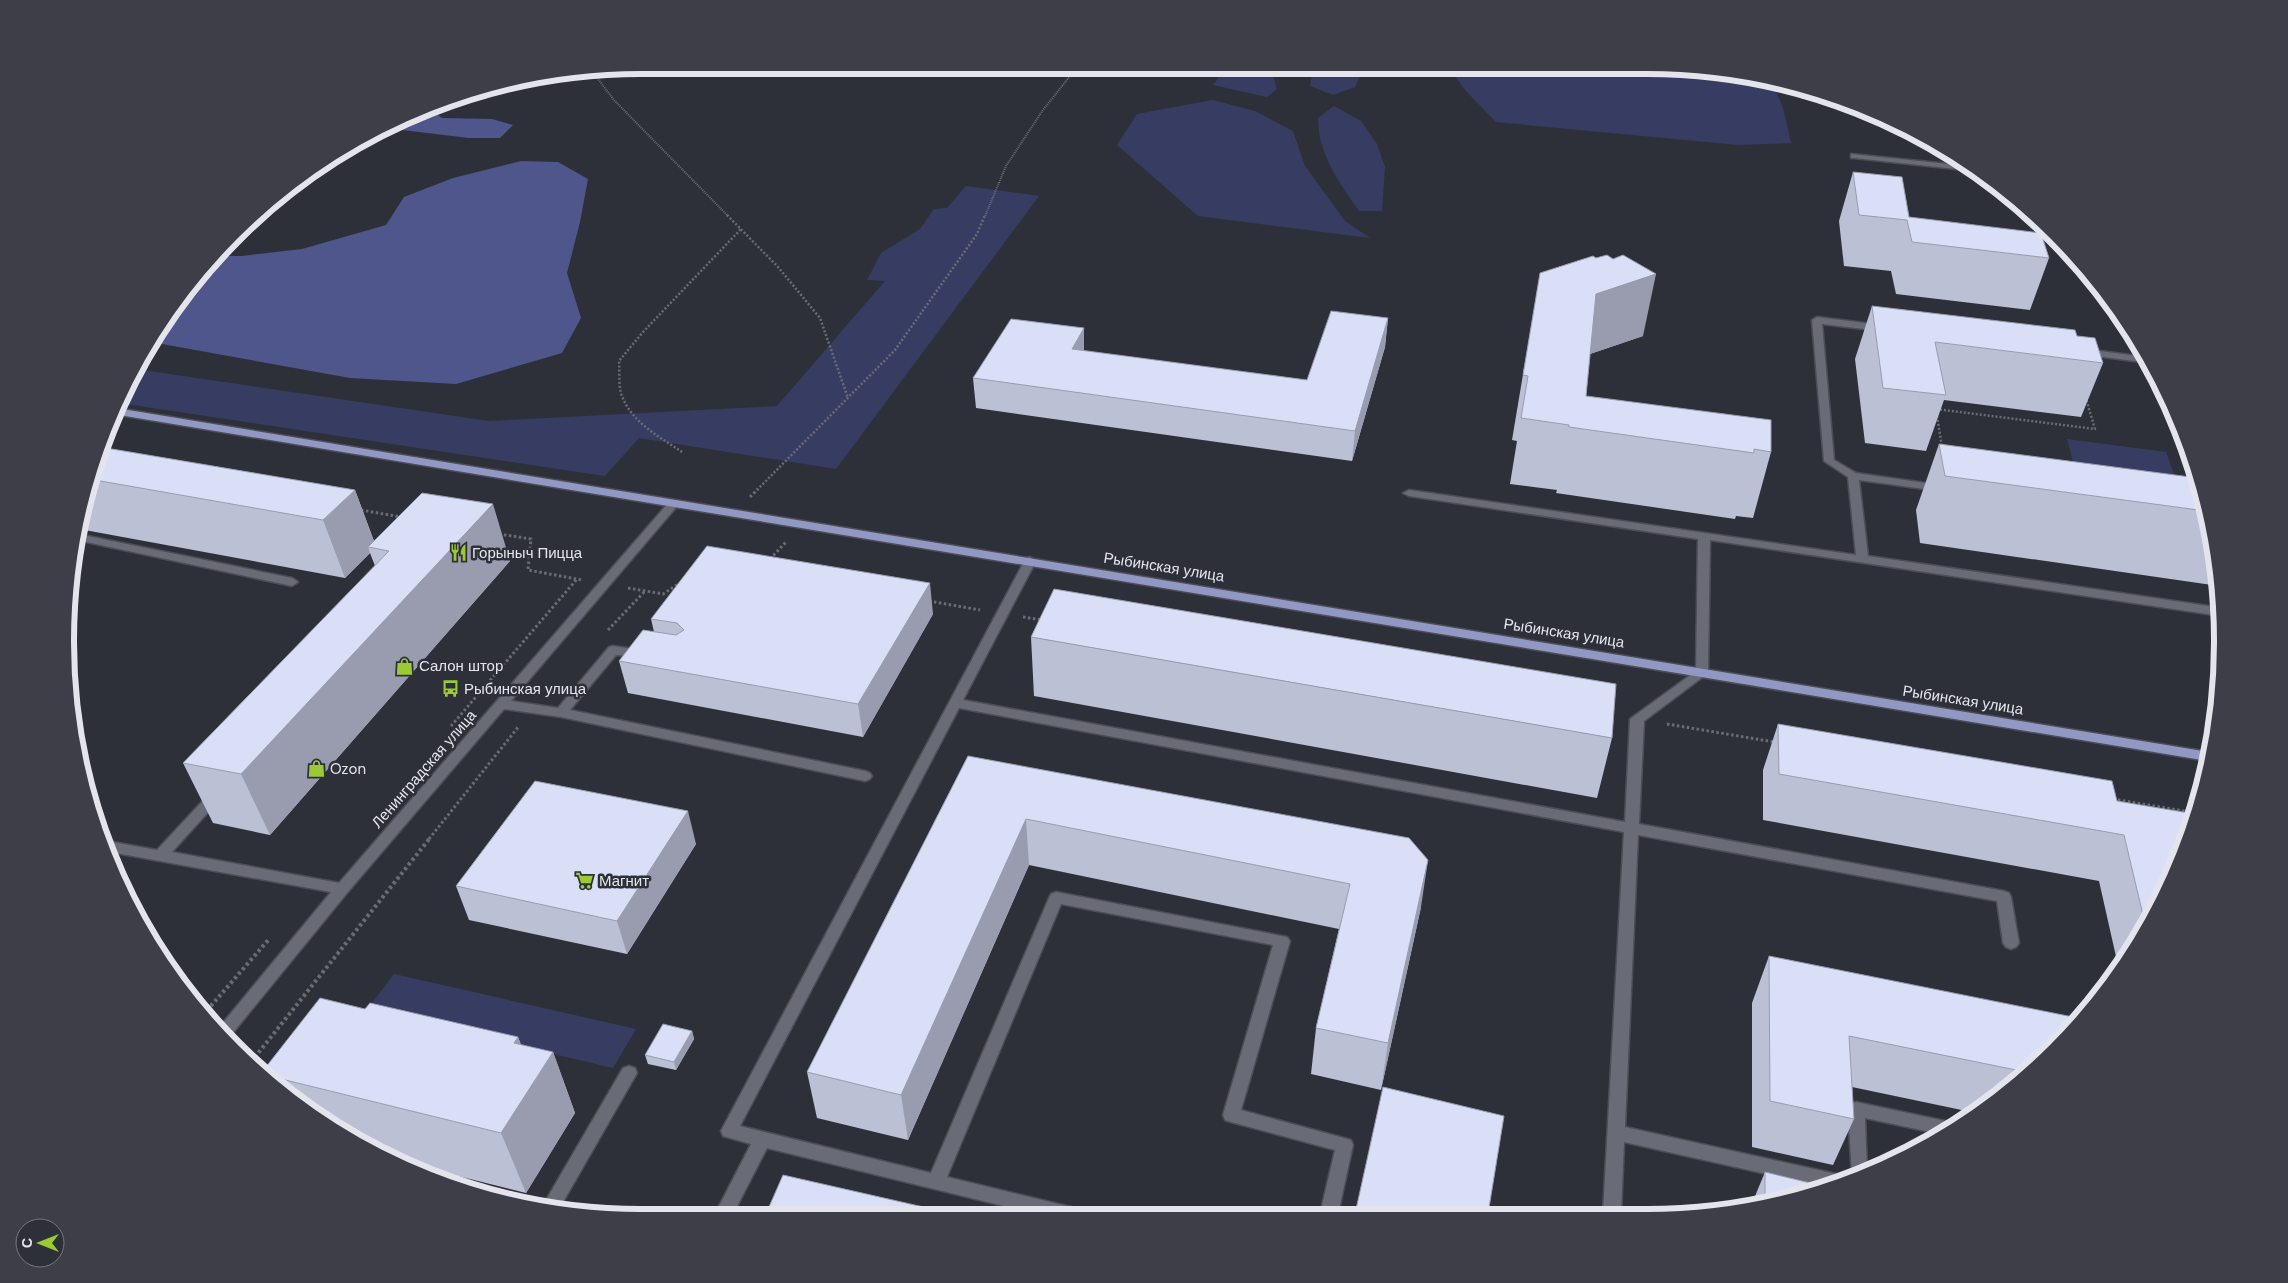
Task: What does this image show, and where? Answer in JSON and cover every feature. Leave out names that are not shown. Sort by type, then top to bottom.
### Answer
[{"type":"main road","name":"Рыбинская улица","points":[[122,412],[2202,756]]},
{"type":"street","points":[[1854,156],[1960,168]]},
{"type":"street","points":[[1895,330],[1817,320],[1829,461],[1853,476],[1950,490]]},
{"type":"street","points":[[2071,351],[2139,359]]},
{"type":"street","points":[[1853,476],[1862,559]]},
{"type":"street","points":[[1409,493],[2213,611]]},
{"type":"street","name":"Ленинградская улица","points":[[227,1029],[342,889],[674,503]]},
{"type":"street","points":[[1612,1209],[1637,720],[1702,673],[1704,536]]},
{"type":"street","points":[[84,538],[292,582]]},
{"type":"street","points":[[1030,561],[728,1131],[1046,1209]]},
{"type":"street","points":[[561,713],[613,650],[655,656]]},
{"type":"street","points":[[955,703],[2004,897],[2011,943]]},
{"type":"street","points":[[502,704],[561,713],[865,776]]},
{"type":"street","points":[[160,856],[226,784]]},
{"type":"street","points":[[112,847],[342,889]]},
{"type":"street","points":[[936,1182],[1056,898],[1282,941],[1231,1116],[1345,1145],[1330,1209]]},
{"type":"street","points":[[554,1202],[629,1073]]},
{"type":"street","points":[[1859,1168],[1856,1109],[1940,1127]]},
{"type":"street","points":[[1617,1133],[1827,1180]]},
{"type":"street","points":[[728,1209],[762,1140]]},
{"type":"path","points":[[734,513],[895,350],[977,234],[1006,166],[1043,110],[1072,74]]},
{"type":"path","points":[[596,76],[614,100],[778,267],[820,318],[848,398]]},
{"type":"path","points":[[682,452],[649,430],[632,415],[622,396],[619,361],[643,332],[741,229]]},
{"type":"path","points":[[1950,490],[1935,409],[2095,429],[2084,394]]},
{"type":"path","points":[[353,509],[411,519]]},
{"type":"path","points":[[495,533],[531,539],[528,570]]},
{"type":"path","points":[[663,594],[685,579]]},
{"type":"path","points":[[606,633],[646,591]]},
{"type":"path","points":[[924,600],[1051,622]]},
{"type":"path","points":[[255,1057],[533,709]]},
{"type":"path","points":[[1637,720],[1775,742]]},
{"type":"path","points":[[2108,798],[2188,811]]},
{"type":"shaded area","points":[[1221,74],[1273,74],[1277,89],[1267,97],[1213,85]]},
{"type":"shaded area","points":[[1312,74],[1361,74],[1355,87],[1333,95],[1310,86]]},
{"type":"shaded area","points":[[1454,74],[1646,74],[1684,75],[1721,79],[1775,89],[1783,108],[1791,143],[1738,145],[1496,122],[1465,90]]},
{"type":"shaded area","points":[[1212,100],[1255,111],[1293,131],[1305,166],[1345,221],[1370,238],[1198,216],[1117,145],[1137,114]]},
{"type":"shaded area","points":[[1334,106],[1361,121],[1377,144],[1385,167],[1382,211],[1359,211],[1331,167],[1322,144],[1318,118]]},
{"type":"shaded area","points":[[435,113],[442,118],[492,119],[513,125],[500,138],[469,138],[396,129]]},
{"type":"shaded area","points":[[521,161],[558,162],[588,179],[580,222],[567,273],[581,318],[562,353],[456,384],[350,378],[159,343],[191,296],[225,256],[242,256],[302,249],[386,225],[404,197],[453,178]]},
{"type":"shaded area","points":[[966,186],[1039,196],[836,469],[639,438],[605,476],[126,404],[143,370],[489,421],[777,406],[885,281],[867,280],[881,253],[920,229],[934,209],[947,208]]},
{"type":"shaded area","points":[[2067,439],[2166,452],[2190,518],[2076,473]]},
{"type":"shaded area","points":[[394,974],[636,1029],[613,1068],[367,1010]]},
{"type":"building","points":[[1853,172],[1902,177],[1909,217],[2040,233],[2049,258],[1912,242],[1907,220],[1859,215]]},
{"type":"building","points":[[1607,255],[1613,259],[1623,255],[1656,274],[1596,294],[1586,396],[1771,420],[1771,452],[1754,449],[1754,453],[1569,427],[1569,425],[1521,418],[1528,376],[1523,375],[1540,273],[1593,256],[1596,258]]},
{"type":"building","points":[[1872,306],[2075,330],[2077,336],[2095,338],[2103,363],[1935,342],[1946,395],[1883,388]]},
{"type":"building","points":[[1331,311],[1388,318],[1355,431],[973,378],[1011,319],[1084,328],[1072,349],[1307,380]]},
{"type":"building","points":[[1939,444],[2189,477],[2198,510],[1945,476]]},
{"type":"building","points":[[108,448],[355,490],[323,520],[97,480]]},
{"type":"building","points":[[422,493],[493,504],[241,774],[183,763],[389,551],[368,547]]},
{"type":"building","points":[[707,546],[930,583],[858,704],[619,661],[643,630],[676,635],[684,630],[677,623],[651,619]]},
{"type":"building","points":[[1054,589],[1616,684],[1612,738],[1031,637]]},
{"type":"building","points":[[1778,724],[2112,781],[2117,801],[2187,813],[2171,859],[2144,915],[2124,835],[1779,774]]},
{"type":"building","points":[[968,756],[1409,838],[1428,860],[1388,1043],[1316,1028],[1350,884],[1026,819],[901,1095],[807,1072]]},
{"type":"building","points":[[535,781],[688,811],[617,921],[456,886]]},
{"type":"building","points":[[1769,956],[2072,1017],[2048,1043],[2018,1070],[1849,1036],[1854,1119],[1770,1101]]},
{"type":"building","points":[[320,998],[365,1009],[370,1003],[518,1037],[514,1043],[553,1052],[501,1133],[280,1079],[266,1067]]},
{"type":"building","points":[[663,1024],[692,1031],[674,1062],[645,1055]]},
{"type":"building","points":[[1383,1087],[1504,1116],[1489,1209],[1356,1209]]},
{"type":"building","points":[[1765,1172],[1813,1184],[1793,1190],[1765,1196]]},
{"type":"building","points":[[783,1175],[932,1209],[768,1209]]},
{"type":"place","name":"Горыныч Пицца","points":[[458,553]]},
{"type":"place","name":"Салон штор","points":[[405,666]]},
{"type":"place","name":"Рыбинская улица","points":[[450,689]]},
{"type":"place","name":"Ozon","points":[[316,769]]},
{"type":"place","name":"Магнит","points":[[585,881]]}]
